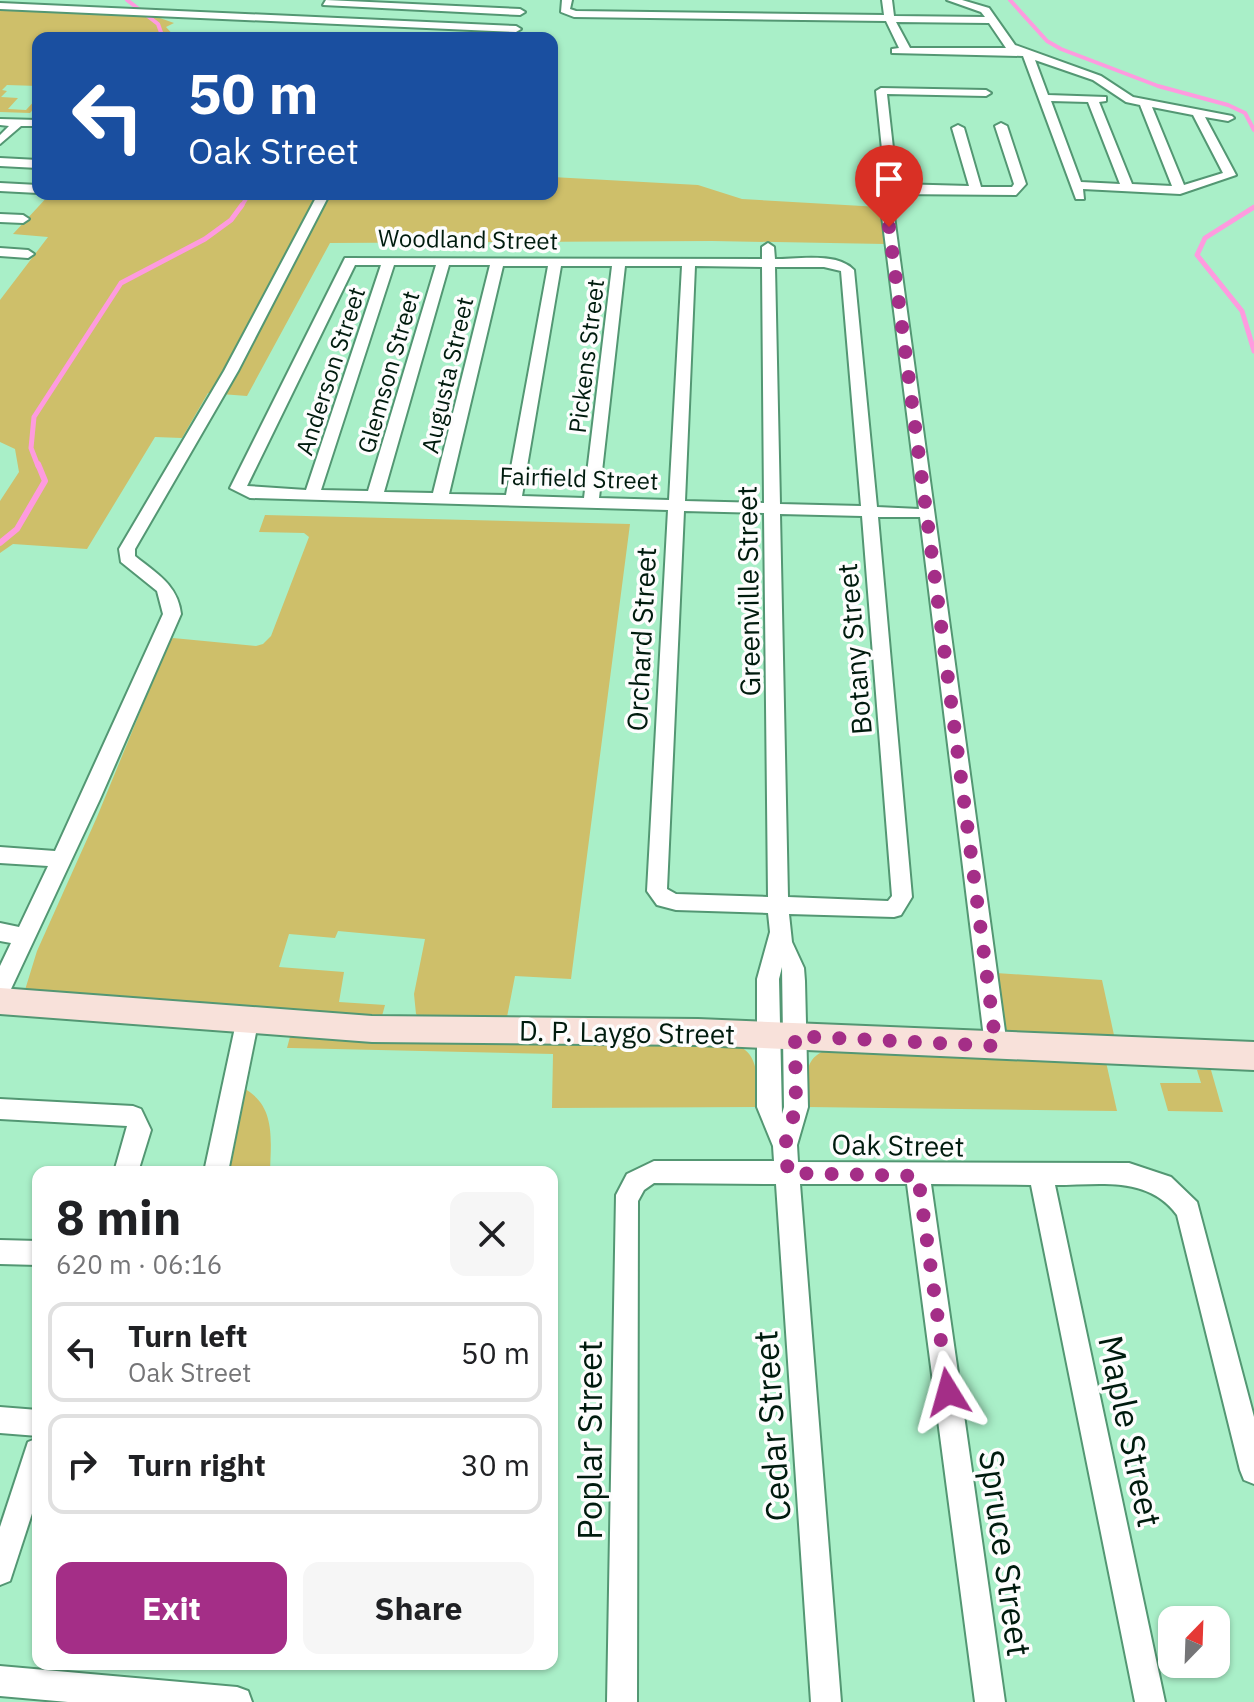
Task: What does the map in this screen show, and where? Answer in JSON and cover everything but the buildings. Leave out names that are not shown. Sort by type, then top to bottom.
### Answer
[{"type":"main road","name":"D. P. Laygo Street","points":[[0,1001],[372,1029],[782,1035],[1254,1056]]},
{"type":"street","points":[[235,0],[236,18]]},
{"type":"street","points":[[514,32],[524,0]]},
{"type":"street","points":[[567,0],[567,13],[742,18],[784,14],[853,20],[942,15],[993,20]]},
{"type":"street","points":[[613,15],[615,0]]},
{"type":"street","points":[[653,16],[654,0]]},
{"type":"street","points":[[697,17],[698,0]]},
{"type":"street","points":[[742,0],[742,18]]},
{"type":"street","points":[[887,0],[890,20],[901,51],[1023,53]]},
{"type":"street","points":[[952,0],[985,10],[1011,47],[1097,78],[1130,100]]},
{"type":"street","points":[[163,2],[202,32]]},
{"type":"street","points":[[330,32],[326,2],[520,12]]},
{"type":"street","points":[[850,5],[853,20]]},
{"type":"street","points":[[1,6],[236,18],[282,15],[329,21],[429,25],[468,32]]},
{"type":"street","points":[[827,6],[829,19]]},
{"type":"street","points":[[942,15],[950,51]]},
{"type":"street","points":[[381,32],[385,24]]},
{"type":"street","points":[[426,32],[429,25]]},
{"type":"street","points":[[1023,53],[1077,191],[1128,188],[1180,190],[1230,175],[1197,112]]},
{"type":"street","points":[[986,93],[881,91],[888,192],[968,846],[996,1046]]},
{"type":"street","points":[[1043,98],[1130,100],[1228,118]]},
{"type":"street","points":[[1092,98],[1128,188]]},
{"type":"street","points":[[1144,102],[1180,190]]},
{"type":"street","points":[[0,122],[32,123]]},
{"type":"street","points":[[0,141],[18,123]]},
{"type":"street","points":[[888,192],[1019,189],[1001,126]]},
{"type":"street","points":[[958,128],[976,190]]},
{"type":"street","points":[[0,162],[32,163]]},
{"type":"street","points":[[0,187],[32,189]]},
{"type":"street","points":[[0,989],[90,799],[172,614],[171,600],[165,591],[149,572],[127,558],[127,549],[238,358],[320,200]]},
{"type":"street","points":[[0,218],[23,219]]},
{"type":"street","points":[[3,256],[28,254]]},
{"type":"street","name":"Woodland Street","points":[[240,491],[238,485],[346,265],[357,260],[689,264],[768,256],[843,266]]},
{"type":"street","name":"Greenville Street","points":[[768,256],[779,934],[793,968],[782,1035],[796,1114],[785,1145]]},
{"type":"street","name":"Anderson Street","points":[[312,495],[389,261]]},
{"type":"street","name":"Glemson Street","points":[[375,496],[444,261]]},
{"type":"street","name":"Augusta Street","points":[[440,498],[497,262]]},
{"type":"street","points":[[513,501],[555,263]]},
{"type":"street","name":"Pickens Street","points":[[591,502],[619,263]]},
{"type":"street","name":"Orchard Street","points":[[689,264],[657,891],[664,899],[676,902],[778,905]]},
{"type":"street","name":"Botany Street","points":[[778,905],[887,910],[901,902],[870,512],[847,270],[843,266]]},
{"type":"street","name":"Fairfield Street","points":[[240,491],[917,513]]},
{"type":"street","points":[[0,855],[60,859]]},
{"type":"street","points":[[0,932],[23,937]]},
{"type":"street","points":[[217,1166],[248,1018]]},
{"type":"street","points":[[0,1109],[127,1113],[137,1119],[139,1130],[128,1166]]},
{"type":"street","name":"Cedar Street","points":[[785,1145],[826,1702]]},
{"type":"street","name":"Oak Street","points":[[636,1181],[654,1172],[918,1176],[1129,1174],[1161,1183],[1177,1194],[1188,1210],[1254,1470]]},
{"type":"street","name":"Maple Street","points":[[1041,1175],[1150,1702]]},
{"type":"street","name":"Spruce Street","points":[[918,1176],[990,1702]]},
{"type":"street","name":"Poplar Street","points":[[622,1702],[626,1201],[636,1181]]},
{"type":"street","points":[[0,1252],[32,1253]]},
{"type":"street","points":[[0,1420],[32,1423]]},
{"type":"street","points":[[0,1571],[32,1471]]},
{"type":"street","points":[[0,1681],[237,1702]]},
{"type":"shaded area","points":[[0,9],[157,17],[174,23],[166,27],[171,32],[32,32],[32,86],[7,85],[2,90],[7,91],[1,97],[18,98],[8,109],[26,110],[32,104],[32,111],[0,112]]},
{"type":"shaded area","points":[[558,177],[698,185],[742,199],[880,207],[885,244],[712,241],[330,243],[247,396],[208,393],[182,438],[155,437],[87,549],[13,544],[0,553],[0,501],[19,472],[15,449],[0,442],[0,300],[48,237],[13,234],[44,200],[558,200]]},
{"type":"shaded area","points":[[265,515],[630,524],[571,979],[515,976],[507,1017],[421,1019],[416,1014],[414,994],[425,939],[338,931],[335,938],[289,934],[279,967],[344,972],[339,1002],[385,1005],[382,1016],[25,990],[37,951],[97,817],[168,644],[173,638],[256,646],[271,636],[309,537],[304,533],[259,532]]},
{"type":"shaded area","points":[[996,973],[1102,980],[1114,1035],[1005,1032]]},
{"type":"shaded area","points":[[291,1033],[402,1043],[736,1045],[750,1055],[754,1063],[757,1107],[552,1108],[553,1054],[287,1048]]},
{"type":"shaded area","points":[[824,1051],[1106,1062],[1117,1111],[808,1107],[808,1068],[816,1055]]},
{"type":"shaded area","points":[[1197,1070],[1211,1070],[1223,1112],[1168,1111],[1160,1083],[1201,1083]]},
{"type":"shaded area","points":[[243,1088],[254,1095],[266,1113],[271,1135],[270,1166],[225,1166]]},
{"type":"waterway","points":[[127,0],[158,24],[161,32]]},
{"type":"waterway","points":[[1010,0],[1047,41],[1061,49],[1158,86],[1228,105],[1245,113],[1254,130]]},
{"type":"waterway","points":[[241,207],[245,200]]},
{"type":"waterway","points":[[38,466],[31,448],[34,417],[121,283],[205,239],[231,220],[242,205]]},
{"type":"waterway","points":[[1254,207],[1205,238],[1197,255],[1242,311],[1254,351]]},
{"type":"waterway","points":[[0,543],[17,529],[45,481],[38,464]]},
{"type":"route","points":[[889,227],[996,1046],[795,1036],[796,1114],[785,1145],[788,1173],[918,1176],[948,1392]]}]
